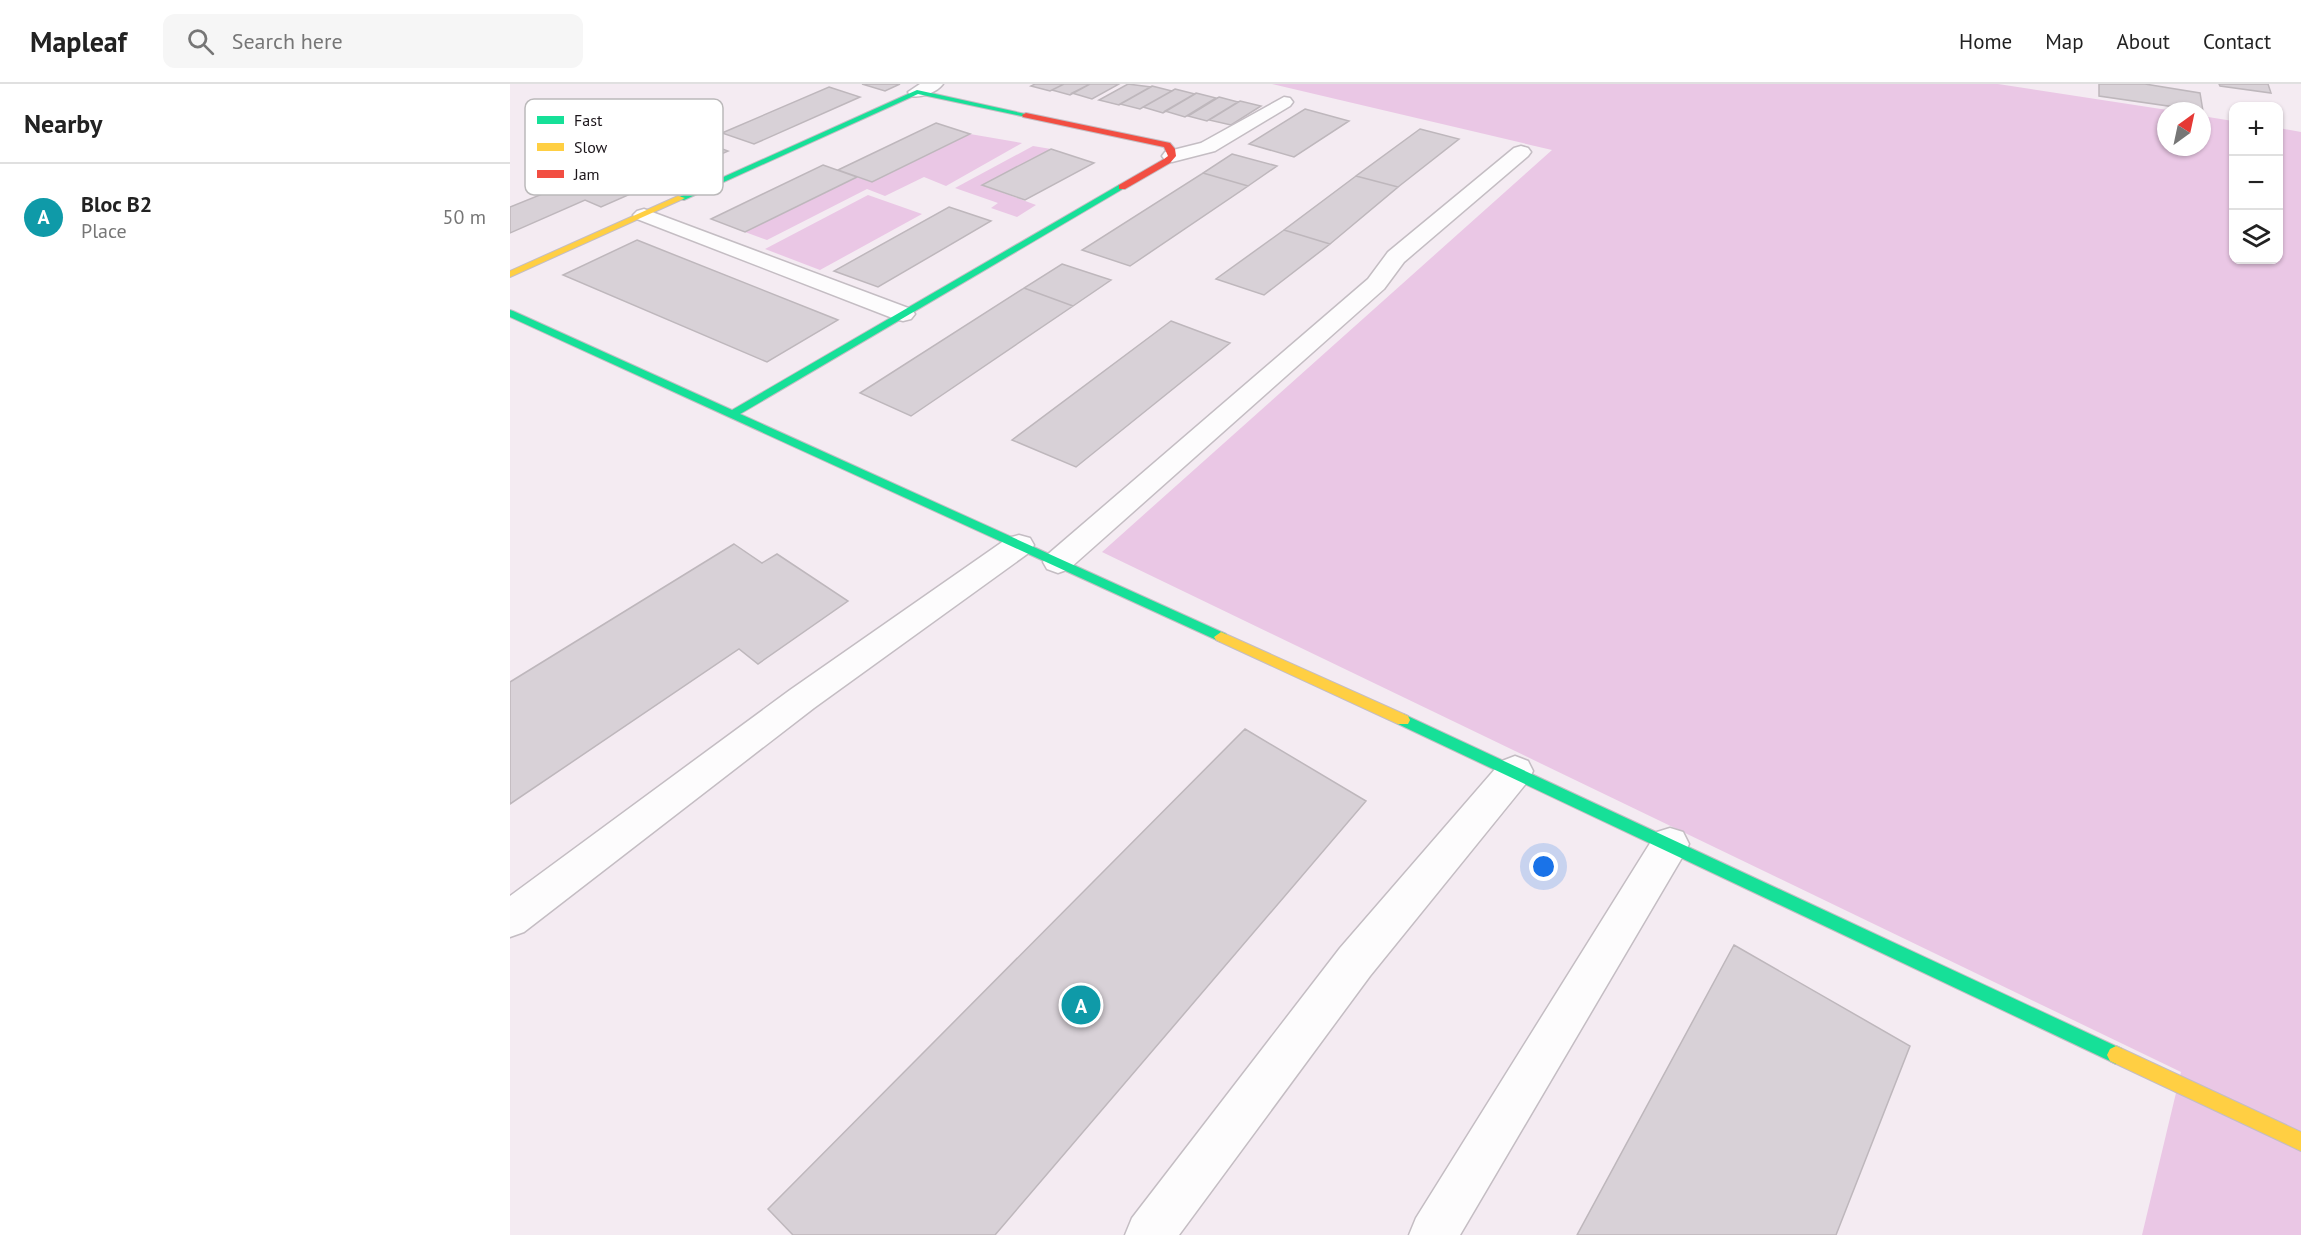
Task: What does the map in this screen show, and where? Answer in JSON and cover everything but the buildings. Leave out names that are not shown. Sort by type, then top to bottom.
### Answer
[{"type":"street","points":[[723,180],[934,84]]},
{"type":"street","points":[[917,93],[1167,145],[1171,149],[1172,156]]},
{"type":"street","points":[[732,414],[1162,164],[1172,156],[1192,153],[1208,147],[1284,102]]},
{"type":"street","points":[[1058,562],[1376,284],[1396,257],[1521,152]]},
{"type":"street","points":[[510,274],[689,195]]},
{"type":"street","points":[[644,215],[903,314]]},
{"type":"street","points":[[510,313],[1515,771],[2301,1142]]},
{"type":"street","points":[[510,919],[802,699],[1019,545]]},
{"type":"street","points":[[1149,1235],[1355,962],[1515,771]]},
{"type":"street","points":[[1433,1235],[1670,844]]},
{"type":"shaded area","points":[[1272,84],[1998,84],[2157,108],[2157,156],[2211,156],[2211,117],[2229,120],[2229,264],[2283,264],[2283,129],[2301,132],[2301,1235],[2142,1235],[2181,1072],[1102,552],[1552,150]]},
{"type":"shaded area","points":[[970,134],[1022,143],[946,186],[924,177],[885,196],[867,189],[767,240],[745,232],[857,177],[872,182]]},
{"type":"shaded area","points":[[1033,146],[1051,149],[982,185],[1036,205],[1017,217],[991,208],[998,203],[955,188]]},
{"type":"shaded area","points":[[868,195],[922,214],[820,270],[765,249]]},
{"type":"traffic: fast","points":[[723,179],[917,92],[1026,115]]},
{"type":"traffic: fast","points":[[732,414],[1122,187]]},
{"type":"traffic: fast","points":[[681,198],[688,195]]},
{"type":"traffic: fast","points":[[510,313],[1221,637]]},
{"type":"traffic: fast","points":[[1403,720],[2116,1055]]},
{"type":"traffic: slow","points":[[510,274],[681,198]]},
{"type":"traffic: slow","points":[[1221,637],[1403,720]]},
{"type":"traffic: slow","points":[[2116,1055],[2301,1142]]},
{"type":"traffic: jam","points":[[1026,115],[1167,145],[1171,149],[1172,156],[1167,161],[1122,187]]},
{"type":"place","name":"Bloc B2","points":[[1081,1005]]}]
